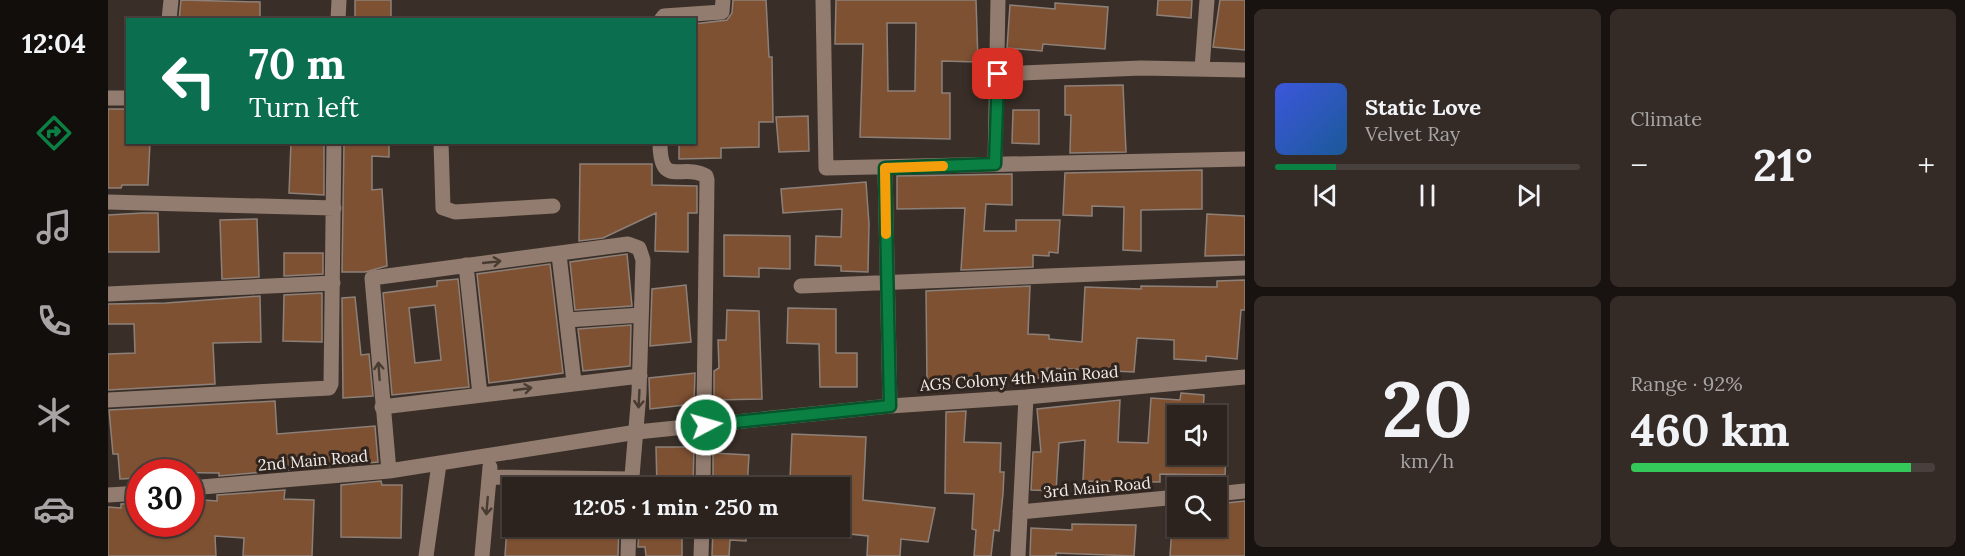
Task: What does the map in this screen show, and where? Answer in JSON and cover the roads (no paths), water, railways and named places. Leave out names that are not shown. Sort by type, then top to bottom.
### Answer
[{"type":"street","points":[[169,18],[171,0]]},
{"type":"street","points":[[338,18],[339,0]]},
{"type":"street","points":[[823,0],[826,168],[1245,159]]},
{"type":"street","points":[[995,164],[998,0]]},
{"type":"street","points":[[1202,69],[1207,0]]},
{"type":"street","points":[[663,18],[722,6]]},
{"type":"street","points":[[998,74],[1245,70]]},
{"type":"street","points":[[108,98],[126,98]]},
{"type":"street","points":[[108,400],[329,388],[333,283],[334,144]]},
{"type":"street","points":[[441,144],[443,208],[455,212],[553,206]]},
{"type":"street","points":[[660,144],[661,163],[665,168],[671,172],[699,172],[706,176],[706,425],[704,477]]},
{"type":"street","points":[[885,168],[890,406]]},
{"type":"street","points":[[108,202],[334,208]]},
{"type":"street","points":[[390,471],[382,406],[372,278],[559,255],[628,244],[639,248],[643,260],[640,376],[632,477]]},
{"type":"street","points":[[559,255],[574,382]]},
{"type":"street","points":[[466,265],[480,395]]},
{"type":"street","points":[[801,286],[1245,268]]},
{"type":"street","points":[[108,294],[333,283]]},
{"type":"street","points":[[567,320],[641,315]]},
{"type":"street","points":[[382,406],[640,376]]},
{"type":"street","name":"AGS Colony 4th Main Road","points":[[439,464],[637,432],[890,406],[1026,397],[1245,376]]},
{"type":"street","points":[[1018,556],[1026,397]]},
{"type":"street","points":[[482,556],[490,455]]},
{"type":"street","points":[[426,556],[439,464]]},
{"type":"street","name":"2nd Main Road","points":[[204,487],[390,471],[439,464]]},
{"type":"street","points":[[489,477],[502,478]]},
{"type":"street","points":[[1227,493],[1245,491]]},
{"type":"street","points":[[108,495],[126,494]]},
{"type":"street","name":"3rd Main Road","points":[[1020,512],[1167,498]]},
{"type":"street","points":[[628,556],[629,537]]},
{"type":"street","points":[[701,556],[702,537]]}]
